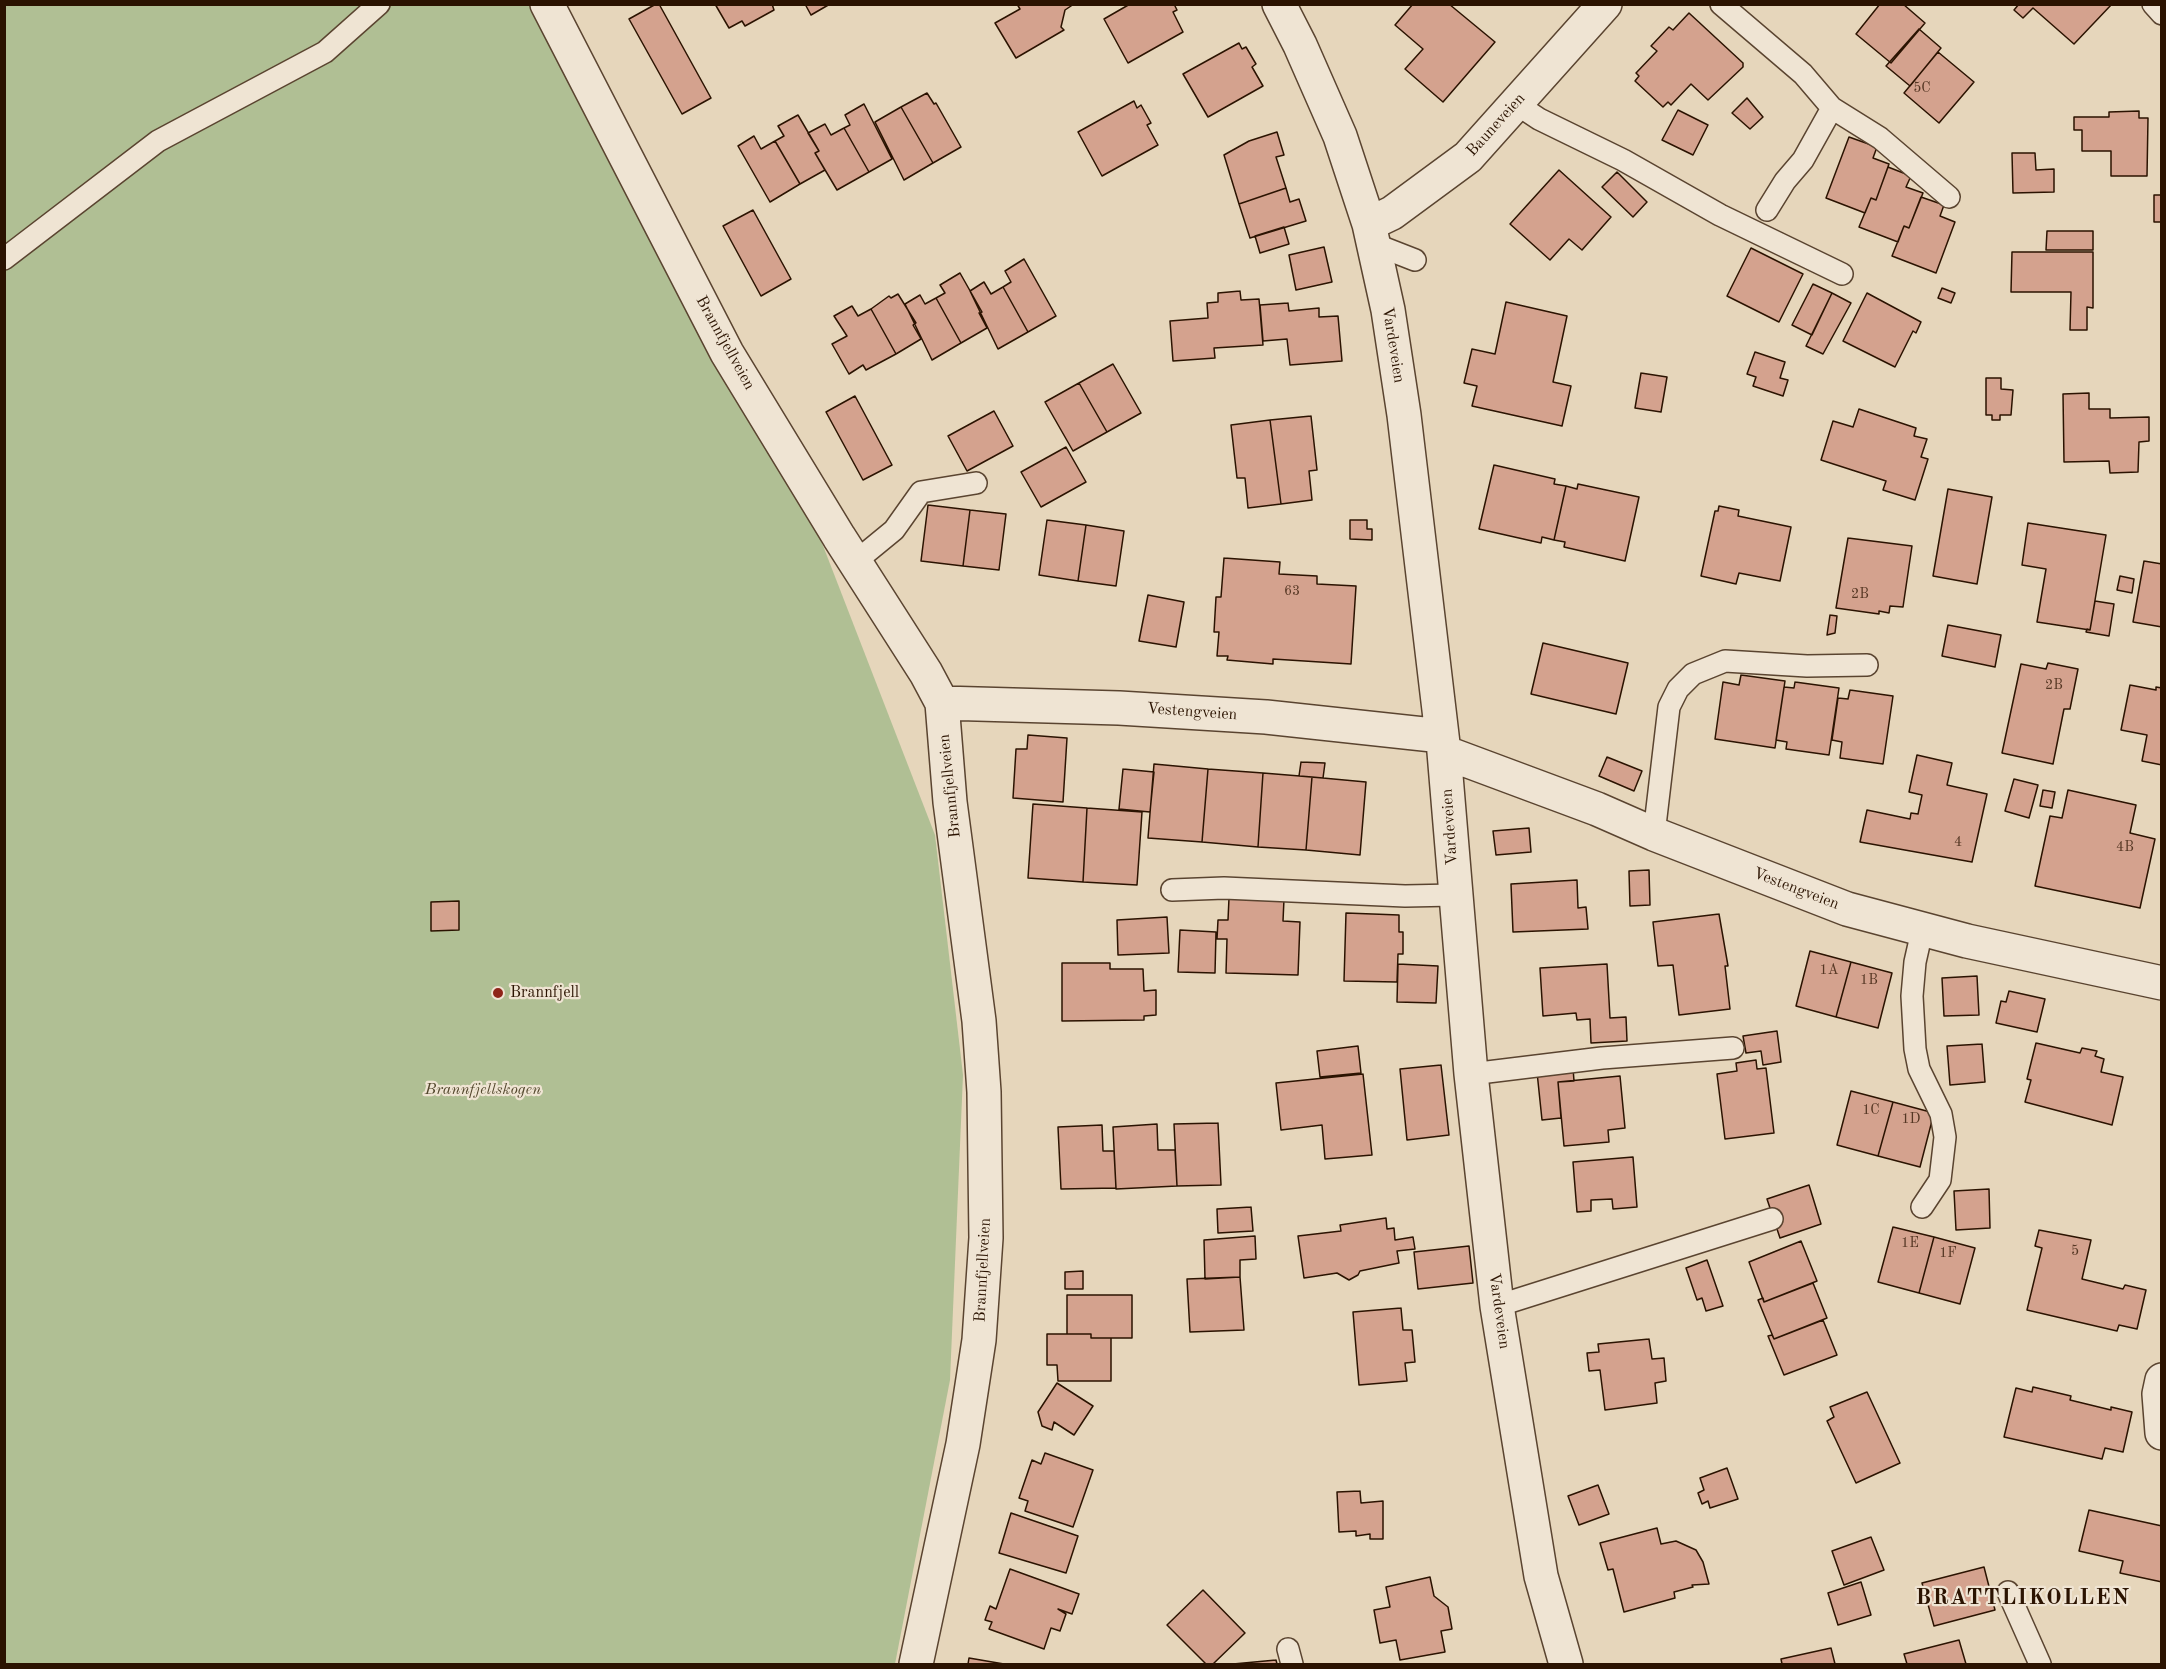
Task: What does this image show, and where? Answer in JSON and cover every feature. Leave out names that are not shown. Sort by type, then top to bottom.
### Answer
[{"type":"street","name":"Brannfjellveien","points":[[547,4],[727,353],[926,673],[942,703],[950,802],[979,1021],[984,1092],[986,1238],[979,1340],[963,1444],[915,1665]]},
{"type":"street","name":"Vardeveien","points":[[1279,4],[1300,45],[1340,136],[1372,234],[1388,310],[1404,415],[1443,744],[1472,1074],[1497,1306],[1541,1576],[1566,1665]]},
{"type":"street","name":"Bauneveien","points":[[1372,234],[1392,213],[1468,157],[1605,4]]},
{"type":"street","name":"Vestengveien","points":[[942,703],[1119,708],[1266,717],[1443,744],[1654,834],[1847,909],[1922,931],[2162,983]]},
{"type":"street","points":[[2162,1380],[2159,1394],[2162,1433]]},
{"type":"lane","points":[[4,259],[158,141],[326,52],[379,4]]},
{"type":"lane","points":[[1721,4],[1803,74],[1832,108],[1880,138],[1949,197]]},
{"type":"lane","points":[[2153,4],[2162,14]]},
{"type":"lane","points":[[1515,103],[1539,119],[1623,160],[1720,215],[1842,274]]},
{"type":"lane","points":[[1767,210],[1785,181],[1803,160],[1832,108]]},
{"type":"lane","points":[[1372,234],[1415,260]]},
{"type":"lane","points":[[855,562],[894,530],[921,492],[976,483]]},
{"type":"lane","points":[[1654,834],[1669,706],[1678,689],[1693,674],[1725,661],[1807,666],[1867,665]]},
{"type":"lane","points":[[1172,890],[1224,888],[1405,896],[1455,895]]},
{"type":"lane","points":[[1922,931],[1915,962],[1912,996],[1915,1049],[1919,1069],[1941,1114],[1945,1137],[1940,1180],[1922,1207]]},
{"type":"lane","points":[[1472,1074],[1602,1058],[1733,1048]]},
{"type":"lane","points":[[1497,1306],[1772,1219]]},
{"type":"lane","points":[[2008,1592],[2040,1665]]},
{"type":"green space","name":"Brannfjellskogen","points":[[5,5],[552,5],[779,432],[935,835],[963,1075],[950,1380],[895,1664],[5,1664]]},
{"type":"building","points":[[659,4],[711,98],[682,114],[629,19]]},
{"type":"building","points":[[715,4],[772,4],[774,10],[745,26],[742,21],[729,28]]},
{"type":"building","points":[[805,4],[830,4],[811,15]]},
{"type":"building","points":[[1017,4],[1074,4],[1065,10],[1061,27],[1064,30],[1016,58],[995,23],[1020,9]]},
{"type":"building","points":[[1130,4],[1174,4],[1177,10],[1173,12],[1183,32],[1128,63],[1104,19]]},
{"type":"building","points":[[1413,4],[1449,4],[1495,42],[1443,102],[1405,69],[1423,49],[1395,25]]},
{"type":"building","points":[[1880,4],[1903,4],[1925,23],[1891,63],[1856,34]]},
{"type":"building","points":[[2019,4],[2112,4],[2074,44],[2033,8],[2023,18],[2014,10]]},
{"type":"building","points":[[1689,13],[1743,63],[1743,67],[1708,100],[1691,84],[1671,105],[1668,102],[1663,107],[1635,81],[1639,76],[1636,73],[1657,51],[1651,46],[1669,27],[1673,30]]},
{"type":"building","points":[[1919,29],[1941,48],[1910,86],[1886,66]]},
{"type":"building","points":[[1239,43],[1242,49],[1246,47],[1256,64],[1252,67],[1263,86],[1208,117],[1183,74]]},
{"type":"building","points":[[1938,52],[1974,82],[1939,123],[1904,93]]},
{"type":"building","points":[[927,93],[934,104],[936,103],[961,147],[933,163],[901,107]]},
{"type":"building","points":[[1747,98],[1763,117],[1750,129],[1732,113]]},
{"type":"building","points":[[1134,101],[1137,108],[1141,105],[1151,123],[1147,125],[1158,145],[1102,176],[1078,132]]},
{"type":"building","points":[[864,104],[892,159],[869,172],[844,128],[850,125],[845,115]]},
{"type":"building","points":[[901,107],[933,163],[904,180],[875,122]]},
{"type":"building","points":[[1678,110],[1708,125],[1693,155],[1662,140]]},
{"type":"building","points":[[2139,111],[2139,118],[2148,118],[2147,176],[2111,176],[2111,151],[2082,151],[2082,130],[2074,130],[2074,117],[2109,117],[2109,112]]},
{"type":"building","points":[[798,115],[819,151],[815,153],[825,170],[800,184],[775,141],[784,136],[778,126]]},
{"type":"building","points":[[825,124],[831,135],[844,128],[869,172],[837,190],[815,153],[819,151],[808,133]]},
{"type":"building","points":[[1277,132],[1284,155],[1276,157],[1286,188],[1239,204],[1224,155],[1249,141]]},
{"type":"building","points":[[754,136],[761,149],[775,141],[800,184],[770,202],[738,146]]},
{"type":"building","points":[[1849,137],[1877,147],[1873,158],[1889,164],[1876,200],[1871,198],[1865,213],[1826,198]]},
{"type":"building","points":[[2012,153],[2035,153],[2036,170],[2054,169],[2054,192],[2013,193]]},
{"type":"building","points":[[1888,167],[1911,176],[1906,187],[1923,193],[1909,228],[1904,226],[1898,242],[1859,227],[1871,198],[1876,200]]},
{"type":"building","points":[[1559,170],[1611,217],[1582,250],[1569,239],[1550,260],[1510,224]]},
{"type":"building","points":[[1617,172],[1647,202],[1633,217],[1602,187]]},
{"type":"building","points":[[1286,188],[1290,202],[1299,199],[1306,221],[1250,238],[1239,204]]},
{"type":"building","points":[[2154,195],[2162,195],[2162,222],[2154,222]]},
{"type":"building","points":[[1921,197],[1944,205],[1940,216],[1955,222],[1936,273],[1892,256],[1904,226],[1909,228]]},
{"type":"building","points":[[753,210],[791,279],[761,296],[723,226]]},
{"type":"building","points":[[1284,227],[1289,244],[1260,253],[1255,236]]},
{"type":"building","points":[[2047,231],[2093,231],[2093,250],[2046,250]]},
{"type":"building","points":[[1324,247],[1332,282],[1296,290],[1289,255]]},
{"type":"building","points":[[1751,248],[1803,274],[1779,322],[1727,296]]},
{"type":"building","points":[[2012,252],[2093,252],[2093,308],[2087,307],[2087,330],[2070,330],[2071,292],[2011,292]]},
{"type":"building","points":[[1024,259],[1056,316],[1028,332],[1003,287],[1011,282],[1005,271]]},
{"type":"building","points":[[960,273],[982,312],[979,313],[987,328],[961,343],[936,298],[945,293],[940,285]]},
{"type":"building","points":[[984,282],[991,294],[1003,287],[1028,332],[998,349],[970,291]]},
{"type":"building","points":[[1813,284],[1832,293],[1812,335],[1792,325]]},
{"type":"building","points":[[1942,288],[1955,293],[1951,303],[1938,298]]},
{"type":"building","points":[[1240,291],[1241,300],[1259,299],[1263,345],[1214,348],[1215,358],[1173,361],[1170,321],[1208,318],[1207,303],[1218,302],[1218,293]]},
{"type":"building","points":[[1832,293],[1851,303],[1823,354],[1806,346]]},
{"type":"building","points":[[1867,293],[1921,322],[1916,333],[1913,331],[1895,367],[1843,341]]},
{"type":"building","points":[[898,294],[916,323],[913,325],[921,339],[896,354],[871,309],[889,296],[891,298]]},
{"type":"building","points":[[920,295],[925,304],[936,298],[961,343],[932,360],[905,304]]},
{"type":"building","points":[[1506,302],[1567,316],[1553,382],[1571,386],[1562,426],[1472,406],[1477,386],[1464,383],[1472,349],[1495,354]]},
{"type":"building","points":[[1288,303],[1289,311],[1319,308],[1319,317],[1338,316],[1342,361],[1290,365],[1287,339],[1263,341],[1260,305]]},
{"type":"building","points":[[852,306],[858,316],[871,309],[896,354],[866,370],[863,365],[849,374],[832,344],[847,336],[834,316]]},
{"type":"building","points":[[1755,352],[1785,362],[1780,378],[1788,380],[1783,396],[1753,386],[1756,377],[1747,374]]},
{"type":"building","points":[[1113,364],[1141,413],[1107,432],[1079,383]]},
{"type":"building","points":[[1641,373],[1667,377],[1661,412],[1635,408]]},
{"type":"building","points":[[1986,378],[2001,378],[2001,389],[2013,390],[2011,415],[2000,415],[2000,420],[1992,420],[1992,415],[1986,415]]},
{"type":"building","points":[[1079,383],[1107,432],[1073,451],[1045,402]]},
{"type":"building","points":[[2089,393],[2089,409],[2110,409],[2110,418],[2149,417],[2149,441],[2139,442],[2138,472],[2110,473],[2109,461],[2064,462],[2063,394]]},
{"type":"building","points":[[855,396],[892,465],[863,480],[826,412]]},
{"type":"building","points":[[1859,409],[1916,428],[1914,436],[1927,439],[1921,457],[1928,459],[1915,500],[1883,490],[1886,481],[1821,460],[1833,421],[1853,427]]},
{"type":"building","points":[[994,411],[1013,446],[967,471],[948,436]]},
{"type":"building","points":[[1311,416],[1317,470],[1309,471],[1312,500],[1281,504],[1270,420]]},
{"type":"building","points":[[1270,420],[1281,504],[1248,508],[1245,478],[1237,478],[1231,425]]},
{"type":"building","points":[[1066,447],[1086,482],[1041,507],[1021,472]]},
{"type":"building","points":[[1494,465],[1555,479],[1554,484],[1566,486],[1554,540],[1542,537],[1541,543],[1479,529]]},
{"type":"building","points":[[1578,484],[1639,497],[1625,561],[1564,547],[1565,542],[1554,540],[1566,486],[1577,489]]},
{"type":"building","points":[[1948,489],[1992,497],[1977,584],[1933,576]]},
{"type":"building","points":[[928,505],[970,510],[963,566],[921,561]]},
{"type":"building","points":[[1719,506],[1739,510],[1738,516],[1791,527],[1780,581],[1739,573],[1736,584],[1701,576],[1715,511],[1718,511]]},
{"type":"building","points":[[970,510],[1006,514],[999,570],[963,566]]},
{"type":"building","points":[[1047,520],[1086,525],[1078,581],[1039,575]]},
{"type":"building","points":[[1350,520],[1367,520],[1367,529],[1372,529],[1372,540],[1350,539]]},
{"type":"building","points":[[2028,523],[2106,535],[2090,630],[2037,622],[2046,569],[2022,565]]},
{"type":"building","points":[[1086,525],[1124,531],[1116,586],[1078,581]]},
{"type":"building","points":[[1848,538],[1912,546],[1903,607],[1890,606],[1889,613],[1879,611],[1879,614],[1836,608]]},
{"type":"building","points":[[1224,558],[1280,562],[1279,574],[1317,576],[1317,584],[1356,586],[1351,664],[1273,659],[1273,664],[1227,660],[1228,656],[1217,656],[1219,632],[1214,632],[1216,597],[1221,597]]},
{"type":"building","points":[[2144,561],[2162,564],[2162,627],[2133,622]]},
{"type":"building","points":[[2120,576],[2134,579],[2132,593],[2117,590]]},
{"type":"building","points":[[1148,595],[1184,602],[1176,647],[1139,641]]},
{"type":"building","points":[[2095,601],[2114,604],[2109,636],[2086,632],[2087,629],[2090,630]]},
{"type":"building","points":[[1830,615],[1837,616],[1835,633],[1827,635]]},
{"type":"building","points":[[1948,625],[2001,635],[1995,667],[1942,656]]},
{"type":"building","points":[[1543,643],[1628,663],[1616,714],[1531,694]]},
{"type":"building","points":[[2048,663],[2078,669],[2070,709],[2064,709],[2053,764],[2002,753],[2021,664],[2046,669]]},
{"type":"building","points":[[1741,675],[1785,681],[1775,748],[1715,739],[1723,682],[1739,685]]},
{"type":"building","points":[[1795,682],[1839,688],[1829,755],[1786,749],[1787,742],[1776,740],[1784,687],[1794,688]]},
{"type":"building","points":[[2130,685],[2156,690],[2156,687],[2162,688],[2162,765],[2142,761],[2147,735],[2121,730]]},
{"type":"building","points":[[1850,690],[1893,696],[1883,764],[1840,758],[1842,742],[1832,740],[1838,698],[1848,699]]},
{"type":"building","points":[[1028,735],[1067,738],[1063,802],[1013,798],[1016,749],[1027,749]]},
{"type":"building","points":[[1917,755],[1952,763],[1947,785],[1987,794],[1972,862],[1860,842],[1867,810],[1910,819],[1911,813],[1918,814],[1922,795],[1909,792]]},
{"type":"building","points":[[1607,757],[1642,771],[1634,791],[1599,776]]},
{"type":"building","points":[[1301,762],[1325,763],[1323,778],[1299,776]]},
{"type":"building","points":[[1154,764],[1208,769],[1202,842],[1148,838]]},
{"type":"building","points":[[1123,769],[1154,772],[1150,812],[1119,809]]},
{"type":"building","points":[[1208,769],[1263,773],[1258,847],[1202,842]]},
{"type":"building","points":[[1263,773],[1312,777],[1306,850],[1258,847]]},
{"type":"building","points":[[1312,777],[1366,782],[1360,855],[1306,850]]},
{"type":"building","points":[[2014,779],[2038,785],[2029,818],[2005,811]]},
{"type":"building","points":[[2043,790],[2055,792],[2052,808],[2040,806]]},
{"type":"building","points":[[2068,790],[2136,805],[2130,833],[2155,839],[2140,908],[2035,886],[2050,816],[2062,818]]},
{"type":"building","points":[[1033,804],[1087,808],[1083,882],[1028,878]]},
{"type":"building","points":[[1087,808],[1142,812],[1137,885],[1083,882]]},
{"type":"building","points":[[1529,828],[1531,852],[1496,855],[1493,831]]},
{"type":"building","points":[[1649,870],[1650,905],[1630,906],[1629,871]]},
{"type":"building","points":[[1577,880],[1578,908],[1586,907],[1588,929],[1513,932],[1511,884]]},
{"type":"building","points":[[1229,898],[1284,899],[1283,921],[1300,922],[1298,975],[1226,973],[1227,939],[1217,939],[1218,920],[1228,920]]},
{"type":"building","points":[[459,901],[459,930],[431,931],[431,902]]},
{"type":"building","points":[[1346,913],[1399,915],[1399,932],[1403,932],[1403,954],[1398,954],[1397,982],[1344,981]]},
{"type":"building","points":[[1719,914],[1728,966],[1725,966],[1730,1009],[1679,1015],[1673,965],[1658,966],[1653,922]]},
{"type":"building","points":[[1167,917],[1169,953],[1118,955],[1117,920]]},
{"type":"building","points":[[1180,930],[1216,932],[1215,973],[1178,972]]},
{"type":"building","points":[[1810,951],[1851,962],[1836,1017],[1796,1006]]},
{"type":"building","points":[[1851,962],[1892,973],[1878,1028],[1836,1017]]},
{"type":"building","points":[[1062,963],[1110,963],[1110,969],[1143,969],[1144,991],[1156,990],[1156,1015],[1144,1016],[1144,1020],[1062,1021]]},
{"type":"building","points":[[1398,964],[1438,966],[1436,1003],[1397,1002]]},
{"type":"building","points":[[1607,964],[1610,1018],[1626,1017],[1627,1041],[1591,1043],[1590,1019],[1577,1020],[1576,1013],[1543,1016],[1540,968]]},
{"type":"building","points":[[1977,976],[1979,1015],[1944,1016],[1942,978]]},
{"type":"building","points":[[2009,991],[2045,999],[2037,1032],[1996,1023],[2001,1001],[2006,1002]]},
{"type":"building","points":[[1777,1031],[1781,1062],[1763,1065],[1761,1051],[1746,1053],[1743,1036]]},
{"type":"building","points":[[2036,1043],[2080,1053],[2082,1048],[2097,1051],[2095,1056],[2104,1059],[2101,1072],[2123,1077],[2112,1125],[2025,1102],[2031,1080],[2027,1079]]},
{"type":"building","points":[[1982,1044],[1985,1082],[1950,1085],[1947,1046]]},
{"type":"building","points":[[1358,1046],[1361,1073],[1320,1077],[1317,1051]]},
{"type":"building","points":[[1756,1060],[1757,1069],[1766,1068],[1774,1133],[1725,1139],[1717,1074],[1737,1071],[1736,1063]]},
{"type":"building","points":[[1441,1065],[1449,1135],[1407,1140],[1400,1069]]},
{"type":"building","points":[[1573,1068],[1574,1081],[1558,1082],[1561,1118],[1542,1120],[1537,1072]]},
{"type":"building","points":[[1363,1074],[1372,1155],[1325,1159],[1322,1125],[1281,1130],[1276,1083]]},
{"type":"building","points":[[1620,1076],[1625,1128],[1608,1130],[1609,1142],[1564,1146],[1558,1082]]},
{"type":"building","points":[[1851,1091],[1893,1102],[1878,1156],[1837,1145]]},
{"type":"building","points":[[1893,1102],[1934,1113],[1920,1167],[1878,1156]]},
{"type":"building","points":[[1218,1123],[1221,1185],[1177,1186],[1174,1124]]},
{"type":"building","points":[[1157,1124],[1158,1150],[1175,1150],[1177,1186],[1116,1189],[1113,1127]]},
{"type":"building","points":[[1102,1125],[1103,1151],[1114,1151],[1116,1188],[1061,1189],[1058,1127]]},
{"type":"building","points":[[1633,1157],[1637,1207],[1613,1209],[1612,1199],[1591,1200],[1591,1211],[1577,1212],[1573,1162]]},
{"type":"building","points":[[1809,1185],[1821,1224],[1780,1238],[1767,1199]]},
{"type":"building","points":[[1989,1189],[1990,1228],[1956,1230],[1954,1191]]},
{"type":"building","points":[[1251,1207],[1253,1231],[1218,1233],[1217,1209]]},
{"type":"building","points":[[1386,1218],[1387,1229],[1394,1228],[1395,1240],[1413,1237],[1415,1249],[1397,1251],[1399,1263],[1360,1271],[1358,1275],[1349,1280],[1337,1273],[1304,1278],[1298,1236],[1341,1231],[1340,1225]]},
{"type":"building","points":[[1893,1227],[1934,1237],[1919,1293],[1878,1282]]},
{"type":"building","points":[[2039,1230],[2091,1240],[2082,1279],[2123,1289],[2125,1285],[2146,1290],[2137,1329],[2119,1325],[2117,1331],[2027,1310],[2042,1248],[2035,1246]]},
{"type":"building","points":[[1255,1236],[1256,1259],[1240,1260],[1240,1277],[1205,1279],[1204,1240]]},
{"type":"building","points":[[1934,1237],[1975,1248],[1960,1304],[1919,1293]]},
{"type":"building","points":[[1801,1241],[1817,1281],[1764,1302],[1749,1262]]},
{"type":"building","points":[[1469,1246],[1473,1283],[1418,1289],[1414,1252]]},
{"type":"building","points":[[1707,1260],[1723,1306],[1706,1311],[1702,1298],[1697,1300],[1686,1268]]},
{"type":"building","points":[[1083,1271],[1083,1289],[1065,1289],[1065,1272]]},
{"type":"building","points":[[1240,1277],[1244,1330],[1190,1332],[1187,1279]]},
{"type":"building","points":[[1813,1283],[1827,1318],[1774,1339],[1758,1300],[1763,1298],[1764,1302]]},
{"type":"building","points":[[1067,1295],[1132,1295],[1132,1338],[1091,1338],[1091,1334],[1067,1334]]},
{"type":"building","points":[[1401,1308],[1403,1330],[1412,1330],[1415,1362],[1405,1363],[1407,1381],[1359,1385],[1353,1312]]},
{"type":"building","points":[[1823,1320],[1837,1355],[1784,1375],[1768,1336],[1772,1335],[1774,1339]]},
{"type":"building","points":[[1047,1334],[1091,1334],[1091,1338],[1111,1338],[1111,1381],[1058,1381],[1057,1365],[1047,1365]]},
{"type":"building","points":[[1649,1339],[1652,1359],[1664,1358],[1666,1381],[1655,1383],[1657,1403],[1605,1410],[1600,1370],[1589,1371],[1587,1353],[1599,1352],[1598,1344]]},
{"type":"building","points":[[1057,1383],[1093,1406],[1074,1435],[1054,1422],[1052,1430],[1042,1426],[1038,1412]]},
{"type":"building","points":[[2033,1387],[2071,1396],[2070,1400],[2111,1410],[2111,1407],[2132,1412],[2123,1452],[2105,1448],[2102,1459],[2004,1437],[2016,1388],[2032,1392]]},
{"type":"building","points":[[1867,1392],[1900,1463],[1856,1483],[1827,1421],[1834,1417],[1830,1407]]},
{"type":"building","points":[[1045,1453],[1093,1470],[1073,1527],[1025,1511],[1028,1501],[1019,1498],[1032,1460],[1041,1464]]},
{"type":"building","points":[[1727,1468],[1738,1499],[1710,1508],[1708,1501],[1702,1504],[1698,1493],[1704,1490],[1700,1478]]},
{"type":"building","points":[[1598,1485],[1609,1514],[1579,1525],[1568,1496]]},
{"type":"building","points":[[1360,1491],[1361,1503],[1383,1501],[1383,1539],[1370,1539],[1370,1534],[1356,1536],[1356,1531],[1339,1532],[1337,1492]]},
{"type":"building","points":[[2089,1510],[2162,1526],[2162,1582],[2120,1573],[2123,1561],[2079,1551]]},
{"type":"building","points":[[1011,1513],[1078,1536],[1066,1573],[999,1553]]},
{"type":"building","points":[[1657,1528],[1661,1544],[1676,1541],[1696,1550],[1703,1562],[1709,1584],[1692,1585],[1693,1587],[1674,1592],[1675,1598],[1624,1612],[1613,1569],[1608,1570],[1600,1543]]},
{"type":"building","points":[[1871,1537],[1884,1570],[1844,1585],[1832,1551]]},
{"type":"building","points":[[1984,1567],[1995,1610],[1934,1626],[1922,1583]]},
{"type":"building","points":[[1010,1569],[1079,1594],[1072,1614],[1058,1609],[1066,1614],[1060,1631],[1051,1628],[1044,1649],[989,1629],[992,1622],[985,1620],[990,1606],[996,1609]]},
{"type":"building","points":[[1430,1577],[1434,1596],[1448,1607],[1452,1629],[1441,1631],[1445,1652],[1400,1660],[1396,1640],[1380,1643],[1374,1610],[1390,1607],[1386,1587]]},
{"type":"building","points":[[1861,1582],[1871,1615],[1838,1625],[1828,1593]]},
{"type":"building","points":[[1203,1590],[1245,1633],[1213,1664],[1206,1664],[1167,1625]]},
{"type":"building","points":[[1959,1640],[1966,1664],[1907,1664],[1904,1654]]},
{"type":"building","points":[[1831,1648],[1835,1664],[1782,1664],[1781,1659]]},
{"type":"building","points":[[969,1658],[1004,1664],[968,1664]]},
{"type":"building","points":[[1276,1660],[1277,1664],[1233,1664]]},
{"type":"place","name":"Brannfjell","points":[[498,993]]},
{"type":"district","name":"BRATTLIKOLLEN","points":[[2023,1598]]}]
